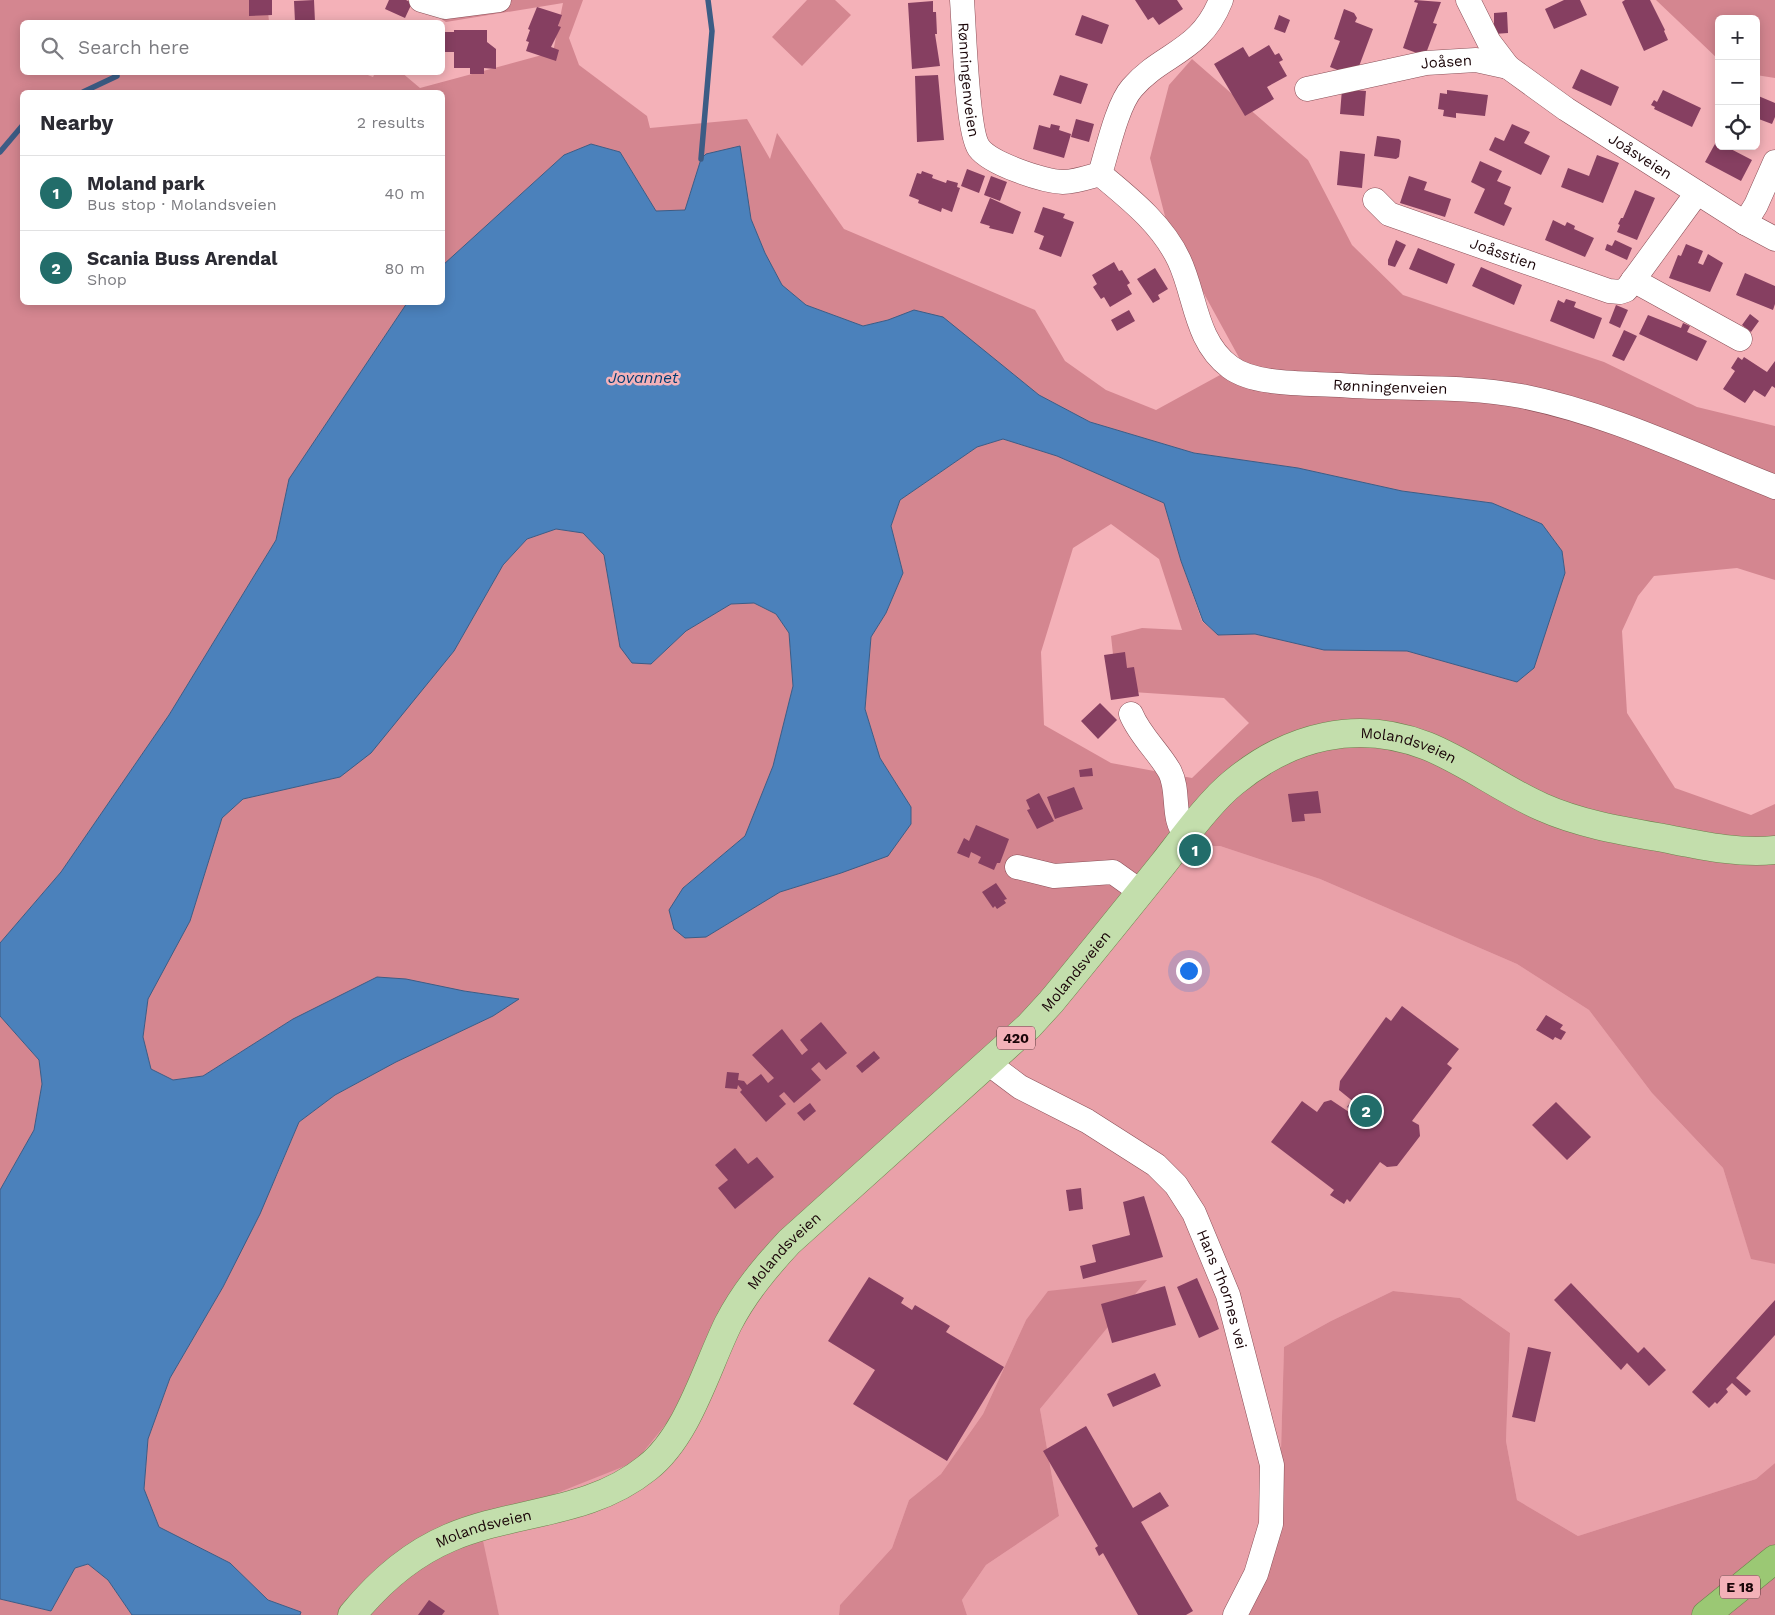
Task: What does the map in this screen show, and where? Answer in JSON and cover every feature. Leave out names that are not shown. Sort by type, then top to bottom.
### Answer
[{"type":"highway","name":"E 18","points":[[1706,1615],[1775,1558]]},
{"type":"main road","name":"Molandsveien","points":[[352,1615],[385,1578],[405,1561],[427,1548],[471,1530],[561,1508],[605,1494],[628,1483],[649,1467],[664,1451],[680,1428],[729,1323],[759,1275],[789,1242],[988,1064],[1051,1002],[1186,835],[1231,784],[1260,762],[1305,741],[1353,733],[1402,738],[1429,747],[1542,807],[1571,818],[1621,830],[1706,846],[1763,851],[1775,850]]},
{"type":"street","points":[[421,0],[445,7],[489,2]]},
{"type":"street","name":"Rønningenveien","points":[[962,0],[971,113],[978,148],[994,161],[1048,180],[1064,182],[1100,174],[1128,197],[1162,231],[1179,260],[1200,326],[1210,347],[1228,366],[1250,376],[1278,380],[1372,388],[1449,388],[1520,396],[1584,411],[1656,436],[1775,488]]},
{"type":"street","points":[[1100,174],[1124,102],[1131,88],[1146,74],[1185,49],[1204,31],[1215,14],[1220,0]]},
{"type":"street","name":"Joåsen","points":[[1468,0],[1489,42],[1508,67]]},
{"type":"street","name":"Joåsen","points":[[1307,89],[1426,63],[1476,60],[1508,67]]},
{"type":"street","name":"Joåsveien","points":[[1508,67],[1566,109],[1745,223],[1775,239]]},
{"type":"street","points":[[1745,223],[1756,205],[1775,162]]},
{"type":"street","name":"Joåsstien","points":[[1375,200],[1388,214],[1609,291],[1620,292],[1626,290],[1697,193]]},
{"type":"street","points":[[1633,280],[1740,339]]},
{"type":"street","points":[[1131,714],[1135,725],[1170,773],[1180,829],[1186,835]]},
{"type":"street","points":[[1017,868],[1054,876],[1113,872],[1141,892]]},
{"type":"street","name":"Hans Thornes vei","points":[[988,1064],[1020,1087],[1087,1122],[1156,1165],[1176,1185],[1194,1213],[1228,1294],[1272,1465],[1271,1524],[1256,1574],[1236,1615]]},
{"type":"shaded area","points":[[0,0],[267,0],[269,20],[20,20],[20,75],[368,75],[373,77],[374,75],[405,75],[420,88],[553,52],[563,3],[446,22],[412,0],[583,0],[569,38],[579,65],[647,116],[650,128],[747,119],[770,159],[777,133],[844,229],[1035,310],[1065,361],[1106,390],[1156,410],[1242,363],[1168,228],[1150,158],[1169,85],[1192,59],[1308,160],[1352,245],[1403,295],[1604,362],[1697,407],[1775,426],[1775,580],[1737,568],[1654,576],[1638,596],[1622,631],[1627,713],[1675,788],[1751,815],[1775,804],[1775,1264],[1751,1259],[1723,1168],[1652,1093],[1589,1010],[1517,964],[1320,879],[1220,846],[1184,847],[1113,925],[802,1228],[697,1386],[635,1462],[537,1501],[482,1536],[499,1615],[300,1615],[301,1612],[268,1600],[230,1563],[159,1527],[144,1490],[148,1439],[170,1378],[223,1287],[277,1175],[299,1122],[335,1095],[396,1062],[493,1016],[518,999],[464,991],[293,1019],[203,1076],[173,1080],[151,1069],[143,1037],[148,998],[190,921],[222,818],[243,799],[340,777],[454,651],[503,565],[527,539],[556,529],[583,533],[604,555],[620,647],[651,664],[686,631],[731,604],[754,603],[776,614],[789,633],[793,686],[773,766],[745,836],[683,888],[706,937],[780,892],[841,873],[911,807],[880,758],[865,709],[871,637],[886,613],[903,573],[891,526],[900,500],[977,447],[1003,439],[1057,456],[1164,503],[1181,561],[1202,621],[1218,635],[1255,634],[1324,650],[1407,651],[1517,682],[1565,573],[1562,551],[1542,524],[1492,503],[1402,491],[1298,468],[1194,453],[1090,422],[1039,395],[999,363],[888,320],[863,326],[806,305],[782,285],[765,253],[751,219],[739,146],[701,159],[685,210],[656,211],[620,152],[591,144],[564,155],[445,263],[445,90],[20,90],[20,305],[406,305],[289,479],[276,540],[169,715],[61,872],[0,943]],"holes":[[[1111,524],[1159,559],[1182,630],[1142,628],[1111,636],[1117,691],[1224,698],[1249,723],[1192,778],[1111,763],[1044,725],[1041,652],[1073,548]]]},
{"type":"shaded area","points":[[807,0],[835,0],[851,15],[802,66],[772,37]]},
{"type":"shaded area","points":[[1656,0],[1775,0],[1775,78],[1760,76],[1760,15],[1715,15],[1715,56]]},
{"type":"shaded area","points":[[1220,846],[1320,879],[1517,964],[1589,1010],[1652,1093],[1723,1168],[1751,1258],[1775,1264],[1775,1463],[1756,1479],[1578,1536],[1517,1500],[1506,1441],[1510,1333],[1460,1298],[1393,1291],[1331,1321],[1284,1347],[1281,1450],[1267,1554],[1227,1615],[967,1615],[962,1600],[986,1565],[1059,1516],[1040,1409],[1146,1281],[1026,1320],[983,1414],[941,1474],[909,1500],[892,1548],[840,1605],[839,1615],[499,1615],[481,1536],[744,1294],[1184,847]]},
{"type":"shaded area","points":[[0,1016],[39,1060],[42,1084],[34,1130],[0,1190]]},
{"type":"shaded area","points":[[1147,1280],[1040,1409],[1059,1516],[986,1565],[962,1600],[967,1615],[839,1615],[840,1605],[892,1548],[909,1500],[941,1474],[983,1414],[1026,1320],[1048,1291]]},
{"type":"shaded area","points":[[1393,1291],[1460,1298],[1510,1333],[1506,1441],[1517,1500],[1578,1536],[1756,1479],[1775,1463],[1775,1615],[1227,1615],[1267,1554],[1281,1450],[1284,1347],[1331,1321]]},
{"type":"shaded area","points":[[88,1564],[108,1580],[132,1615],[0,1615],[0,1599],[51,1611],[75,1568]]},
{"type":"water","name":"Jovannet","points":[[591,144],[620,152],[656,211],[685,210],[701,159],[706,154],[740,146],[751,219],[765,253],[782,285],[806,305],[863,326],[888,320],[914,310],[943,317],[1039,395],[1090,422],[1194,453],[1298,468],[1402,491],[1492,503],[1542,524],[1562,551],[1565,573],[1534,668],[1517,682],[1407,651],[1324,650],[1255,634],[1218,635],[1203,621],[1181,561],[1164,503],[1057,456],[1003,439],[977,447],[900,500],[891,526],[903,573],[886,613],[871,637],[865,709],[880,758],[911,807],[911,824],[888,856],[780,892],[706,937],[685,938],[674,929],[669,910],[683,888],[745,836],[773,766],[793,686],[789,633],[776,614],[754,603],[731,604],[686,631],[651,664],[632,663],[620,647],[604,555],[583,533],[556,529],[527,539],[503,565],[454,651],[371,753],[340,777],[243,799],[222,818],[190,921],[148,999],[143,1037],[151,1069],[173,1080],[203,1076],[293,1019],[377,977],[406,979],[464,991],[519,999],[493,1016],[396,1062],[335,1095],[299,1122],[260,1214],[223,1287],[170,1378],[148,1439],[144,1489],[159,1527],[230,1563],[268,1600],[301,1612],[300,1615],[132,1615],[108,1580],[88,1564],[75,1568],[51,1611],[0,1599],[0,1190],[34,1130],[42,1084],[39,1060],[0,1016],[0,943],[61,872],[169,715],[276,540],[289,479],[406,305],[445,305],[445,263],[564,155]]},
{"type":"building","points":[[249,0],[272,0],[272,15],[249,16]]},
{"type":"building","points":[[314,0],[315,20],[295,20],[294,1]]},
{"type":"building","points":[[389,0],[406,0],[412,3],[405,18],[385,9]]},
{"type":"building","points":[[1135,0],[1177,0],[1183,9],[1159,25],[1153,17],[1148,20]]},
{"type":"building","points":[[1415,0],[1441,2],[1433,23],[1437,24],[1425,56],[1403,48],[1418,3],[1414,2]]},
{"type":"building","points":[[1564,0],[1580,0],[1587,15],[1554,29],[1545,9]]},
{"type":"building","points":[[1625,0],[1650,0],[1668,40],[1644,51],[1622,2]]},
{"type":"building","points":[[933,1],[933,12],[936,12],[937,34],[935,34],[940,66],[912,69],[908,3]]},
{"type":"building","points":[[537,7],[562,15],[558,26],[561,27],[551,47],[559,50],[556,61],[526,51],[529,42],[526,41],[530,30],[528,29]]},
{"type":"building","points":[[1344,9],[1354,13],[1357,18],[1355,22],[1373,29],[1355,77],[1330,67],[1340,41],[1334,39]]},
{"type":"building","points":[[1507,12],[1508,33],[1494,34],[1494,13]]},
{"type":"building","points":[[1082,15],[1109,25],[1102,44],[1075,35]]},
{"type":"building","points":[[1279,15],[1290,20],[1285,33],[1274,29]]},
{"type":"building","points":[[454,30],[487,30],[487,42],[496,49],[496,69],[484,68],[484,74],[470,74],[470,68],[454,68],[454,52],[445,52],[445,32],[454,32]]},
{"type":"building","points":[[1269,45],[1275,55],[1279,53],[1283,60],[1279,62],[1287,76],[1267,87],[1274,99],[1245,116],[1214,64],[1243,47],[1249,57]]},
{"type":"building","points":[[1581,69],[1619,87],[1611,106],[1572,88]]},
{"type":"building","points":[[938,75],[944,140],[917,142],[915,76]]},
{"type":"building","points":[[1060,75],[1088,84],[1081,104],[1053,95]]},
{"type":"building","points":[[1342,89],[1366,91],[1364,116],[1340,114]]},
{"type":"building","points":[[1447,90],[1488,95],[1485,116],[1456,113],[1456,118],[1443,116],[1444,110],[1438,109],[1440,93],[1447,94]]},
{"type":"building","points":[[1663,90],[1701,108],[1692,127],[1654,109],[1655,107],[1651,105],[1654,100],[1657,102]]},
{"type":"building","points":[[1760,97],[1775,103],[1775,117],[1772,124],[1760,120]]},
{"type":"building","points":[[1076,119],[1094,124],[1089,142],[1071,137]]},
{"type":"building","points":[[1051,124],[1060,126],[1059,130],[1071,134],[1064,158],[1033,149],[1039,125],[1050,128]]},
{"type":"building","points":[[1512,124],[1530,132],[1524,143],[1550,156],[1541,175],[1489,150],[1495,137],[1504,141]]},
{"type":"building","points":[[1377,136],[1399,139],[1401,141],[1399,157],[1396,159],[1374,156]]},
{"type":"building","points":[[1715,144],[1715,150],[1733,150],[1752,160],[1741,181],[1705,162]]},
{"type":"building","points":[[1340,151],[1365,154],[1362,188],[1337,185]]},
{"type":"building","points":[[1597,155],[1619,163],[1603,203],[1561,187],[1568,168],[1589,176]]},
{"type":"building","points":[[1480,161],[1502,171],[1497,181],[1511,187],[1504,204],[1512,208],[1504,226],[1474,213],[1485,189],[1471,182]]},
{"type":"building","points":[[967,169],[985,176],[979,193],[961,186]]},
{"type":"building","points":[[922,171],[933,175],[932,178],[946,183],[947,180],[958,183],[957,187],[960,188],[952,212],[942,208],[941,212],[918,203],[919,200],[909,196],[917,173],[921,174]]},
{"type":"building","points":[[991,176],[1007,182],[1000,201],[984,195]]},
{"type":"building","points":[[1409,176],[1427,182],[1424,190],[1451,199],[1445,217],[1400,203]]},
{"type":"building","points":[[1635,190],[1655,198],[1637,240],[1617,232],[1620,225],[1618,224],[1621,218],[1623,218]]},
{"type":"building","points":[[990,198],[1021,212],[1013,234],[989,228],[990,226],[980,223]]},
{"type":"building","points":[[1043,207],[1065,214],[1063,218],[1074,222],[1061,257],[1039,249],[1044,236],[1034,232]]},
{"type":"building","points":[[1553,220],[1565,226],[1567,222],[1575,226],[1574,229],[1594,238],[1585,257],[1545,240]]},
{"type":"building","points":[[1396,240],[1406,245],[1395,267],[1388,265],[1388,260]]},
{"type":"building","points":[[1615,240],[1632,248],[1627,260],[1605,250],[1607,244],[1612,246]]},
{"type":"building","points":[[1686,244],[1703,251],[1698,263],[1703,265],[1708,254],[1723,263],[1710,292],[1669,278],[1678,255],[1681,256]]},
{"type":"building","points":[[1418,248],[1455,264],[1447,284],[1409,269]]},
{"type":"building","points":[[1114,262],[1119,271],[1122,270],[1130,283],[1127,285],[1132,294],[1110,307],[1104,297],[1101,299],[1093,287],[1097,284],[1092,275]]},
{"type":"building","points":[[1481,267],[1522,285],[1514,305],[1472,286]]},
{"type":"building","points":[[1155,268],[1168,289],[1158,295],[1160,299],[1153,303],[1137,279]]},
{"type":"building","points":[[1745,273],[1775,286],[1773,310],[1736,295]]},
{"type":"building","points":[[1566,299],[1576,302],[1574,307],[1602,318],[1594,339],[1550,321],[1558,300],[1564,303]]},
{"type":"building","points":[[1616,305],[1628,310],[1620,328],[1609,323]]},
{"type":"building","points":[[1129,310],[1135,321],[1117,331],[1111,320]]},
{"type":"building","points":[[1750,314],[1759,321],[1751,332],[1742,325]]},
{"type":"building","points":[[1648,315],[1681,328],[1683,323],[1690,326],[1687,332],[1707,341],[1697,361],[1639,334]]},
{"type":"building","points":[[1624,330],[1637,336],[1624,361],[1612,356]]},
{"type":"building","points":[[1738,357],[1742,360],[1744,357],[1767,372],[1775,361],[1775,388],[1772,386],[1765,397],[1754,390],[1745,403],[1723,389],[1735,371],[1731,368]]},
{"type":"building","points":[[1125,652],[1127,668],[1134,667],[1139,696],[1111,700],[1104,655]]},
{"type":"building","points":[[1100,703],[1117,720],[1098,739],[1081,721]]},
{"type":"building","points":[[1092,768],[1093,776],[1080,777],[1079,770]]},
{"type":"building","points":[[1074,787],[1083,809],[1055,819],[1047,797]]},
{"type":"building","points":[[1318,791],[1321,813],[1304,814],[1305,821],[1292,822],[1288,794]]},
{"type":"building","points":[[1039,793],[1054,821],[1037,829],[1027,810],[1030,809],[1026,800]]},
{"type":"building","points":[[976,825],[1009,839],[1000,863],[997,863],[994,870],[978,863],[981,857],[971,852],[969,858],[957,853],[964,838],[969,841]]},
{"type":"building","points":[[996,883],[1007,899],[1004,900],[1006,903],[997,909],[995,906],[993,908],[982,892]]},
{"type":"building","points":[[1402,1006],[1459,1049],[1447,1064],[1452,1068],[1412,1121],[1419,1125],[1420,1136],[1397,1166],[1387,1167],[1380,1162],[1350,1202],[1347,1199],[1344,1204],[1330,1195],[1334,1190],[1271,1142],[1302,1101],[1317,1112],[1324,1102],[1331,1100],[1349,1112],[1350,1109],[1347,1107],[1350,1103],[1355,1103],[1339,1090],[1340,1081],[1386,1017],[1391,1021]]},
{"type":"building","points":[[1546,1015],[1563,1025],[1560,1029],[1566,1032],[1561,1040],[1555,1037],[1553,1040],[1536,1030]]},
{"type":"building","points":[[821,1022],[847,1053],[826,1070],[819,1062],[811,1069],[821,1080],[794,1103],[784,1092],[779,1096],[786,1104],[766,1122],[740,1092],[742,1090],[738,1085],[737,1089],[725,1088],[727,1072],[739,1073],[738,1080],[744,1081],[747,1085],[761,1074],[768,1083],[774,1078],[752,1055],[782,1029],[802,1055],[808,1050],[800,1040]]},
{"type":"building","points":[[874,1051],[880,1058],[862,1073],[856,1066]]},
{"type":"building","points":[[1556,1102],[1591,1137],[1567,1160],[1532,1125]]},
{"type":"building","points":[[810,1103],[816,1111],[804,1121],[797,1113]]},
{"type":"building","points":[[735,1148],[748,1164],[757,1157],[774,1177],[735,1209],[718,1188],[728,1180],[715,1165]]},
{"type":"building","points":[[1081,1188],[1083,1209],[1069,1211],[1066,1190]]},
{"type":"building","points":[[1144,1196],[1163,1257],[1083,1279],[1080,1266],[1096,1262],[1092,1245],[1130,1235],[1123,1202]]},
{"type":"building","points":[[869,1277],[904,1298],[901,1303],[912,1310],[915,1305],[950,1326],[946,1332],[1004,1367],[947,1461],[853,1404],[875,1370],[828,1341]]},
{"type":"building","points":[[1197,1278],[1219,1329],[1199,1338],[1177,1287]]},
{"type":"building","points":[[1571,1283],[1638,1353],[1644,1347],[1666,1370],[1649,1386],[1627,1363],[1621,1370],[1554,1300]]},
{"type":"building","points":[[1165,1286],[1176,1325],[1112,1343],[1101,1304]]},
{"type":"building","points":[[1775,1300],[1775,1335],[1736,1378],[1751,1391],[1746,1396],[1732,1383],[1726,1389],[1728,1392],[1717,1404],[1715,1402],[1709,1408],[1692,1392]]},
{"type":"building","points":[[1528,1347],[1551,1352],[1535,1422],[1512,1417]]},
{"type":"building","points":[[1155,1373],[1161,1386],[1113,1407],[1107,1394]]},
{"type":"building","points":[[1086,1426],[1133,1508],[1160,1492],[1169,1506],[1141,1522],[1193,1611],[1186,1615],[1138,1615],[1103,1553],[1099,1556],[1095,1548],[1098,1546],[1043,1451]]},
{"type":"building","points":[[429,1600],[445,1611],[442,1615],[418,1615]]},
{"type":"waterway","points":[[701,159],[712,31],[708,0]]},
{"type":"waterway","points":[[87,90],[117,76]]},
{"type":"waterway","points":[[0,152],[20,128]]},
{"type":"place","name":"Moland park","points":[[1195,850]]},
{"type":"place","name":"Scania Buss Arendal","points":[[1366,1111]]}]
